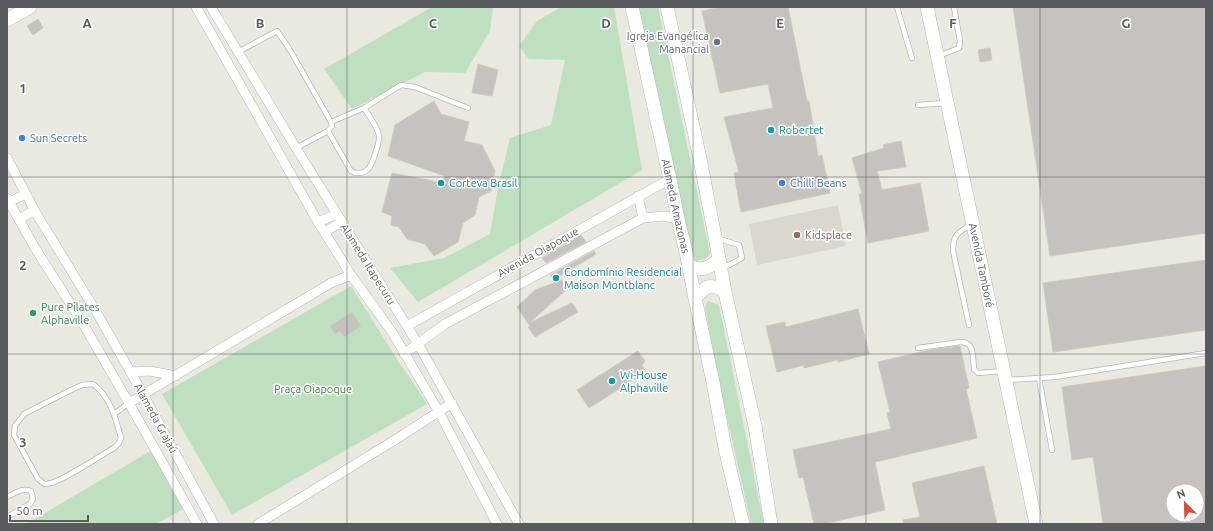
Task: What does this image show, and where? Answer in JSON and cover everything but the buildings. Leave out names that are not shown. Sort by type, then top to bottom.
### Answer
[{"type":"main road","points":[[7,20],[30,7]]},
{"type":"main road","name":"Alameda Amazonas","points":[[632,7],[689,266],[725,448],[743,524]]},
{"type":"main road","points":[[667,7],[725,292],[754,423],[771,524]]},
{"type":"main road","name":"Avenida Tamboré","points":[[927,7],[1036,524]]},
{"type":"main road","points":[[689,266],[699,270],[720,264]]},
{"type":"main road","points":[[695,298],[705,288],[710,286],[715,286],[725,292]]},
{"type":"street","name":"Alameda Itapecuru","points":[[196,7],[318,222],[352,275],[392,332],[439,412],[497,524]]},
{"type":"street","name":"Alameda Itapecuru","points":[[212,7],[296,148],[418,344],[519,524]]},
{"type":"street","name":"Alameda Grajaú","points":[[7,158],[36,213],[97,313],[143,394],[214,524]]},
{"type":"street","name":"Avenida Oiapoque","points":[[407,326],[670,179]]},
{"type":"street","name":"Alameda Grajaú","points":[[26,194],[8,200],[35,248],[82,322],[197,524]]},
{"type":"street","points":[[638,196],[643,218]]},
{"type":"street","points":[[19,220],[29,213],[36,213]]},
{"type":"street","points":[[318,222],[337,214]]},
{"type":"street","name":"Avenida Oiapoque","points":[[404,354],[445,324],[643,218],[664,216],[678,219]]},
{"type":"street","points":[[325,232],[336,225],[344,224]]},
{"type":"street","points":[[129,403],[331,283],[352,275]]},
{"type":"street","points":[[82,322],[97,313]]},
{"type":"street","points":[[130,372],[150,370],[176,376]]},
{"type":"street","points":[[258,524],[452,403]]},
{"type":"lane","points":[[897,7],[912,58]]},
{"type":"lane","points":[[937,56],[959,48],[960,41],[954,7]]},
{"type":"lane","points":[[238,52],[277,31],[298,64],[332,126],[328,131],[296,148]]},
{"type":"lane","points":[[331,122],[364,108],[401,85],[415,87],[468,108]]},
{"type":"lane","points":[[918,104],[947,102]]},
{"type":"lane","points":[[328,131],[350,171],[359,173],[368,169],[372,164],[379,136],[377,128],[364,108]]},
{"type":"lane","points":[[969,325],[954,257],[953,241],[957,233],[972,225]]},
{"type":"lane","points":[[716,242],[723,240],[739,245],[742,258],[729,266],[720,264]]},
{"type":"lane","points":[[918,348],[961,342],[966,343],[969,345],[971,350],[974,369],[978,373],[1039,378],[1055,377],[1206,353]]},
{"type":"lane","points":[[1039,378],[1052,450]]},
{"type":"lane","points":[[93,384],[100,389],[114,414],[121,438],[119,443],[114,448],[62,478],[47,484],[42,483],[38,479],[14,435],[15,426],[24,414],[82,385],[93,384]]},
{"type":"lane","points":[[114,414],[129,403]]},
{"type":"lane","points":[[7,497],[22,490],[28,489],[31,491],[33,499],[30,504],[7,517]]},
{"type":"shaded area","name":"Kidsplace","points":[[838,205],[846,246],[757,265],[749,224]]},
{"type":"green space","points":[[432,7],[493,7],[490,31],[465,73],[425,72],[352,109],[324,69]]},
{"type":"green space","points":[[561,7],[614,7],[642,170],[418,302],[390,268],[444,258],[490,234],[498,188],[510,138],[551,125],[565,60],[529,59],[519,46],[537,21]]},
{"type":"green space","points":[[638,7],[658,7],[710,253],[707,258],[696,261],[692,253]]},
{"type":"green space","name":"Praça Oiapoque","points":[[351,286],[427,404],[232,515],[162,394]]},
{"type":"green space","points":[[708,301],[719,305],[764,524],[751,524],[719,382],[705,307]]},
{"type":"green space","points":[[154,449],[187,507],[156,524],[26,524]]},
{"type":"place","name":"Igreja Evangélica Manancial","points":[[717,42]]},
{"type":"place","name":"Robertet","points":[[771,130]]},
{"type":"place","name":"Sun Secrets","points":[[22,138]]},
{"type":"place","name":"Corteva Brasil","points":[[441,183]]},
{"type":"place","name":"Chilli Beans","points":[[782,183]]},
{"type":"place","name":"Kidsplace","points":[[797,235]]},
{"type":"place","name":"Condomínio Residencial Maison Montblanc","points":[[556,278]]},
{"type":"place","name":"Pure Pilates Alphaville","points":[[33,313]]},
{"type":"place","name":"Wi-House Alphaville","points":[[612,381]]}]
